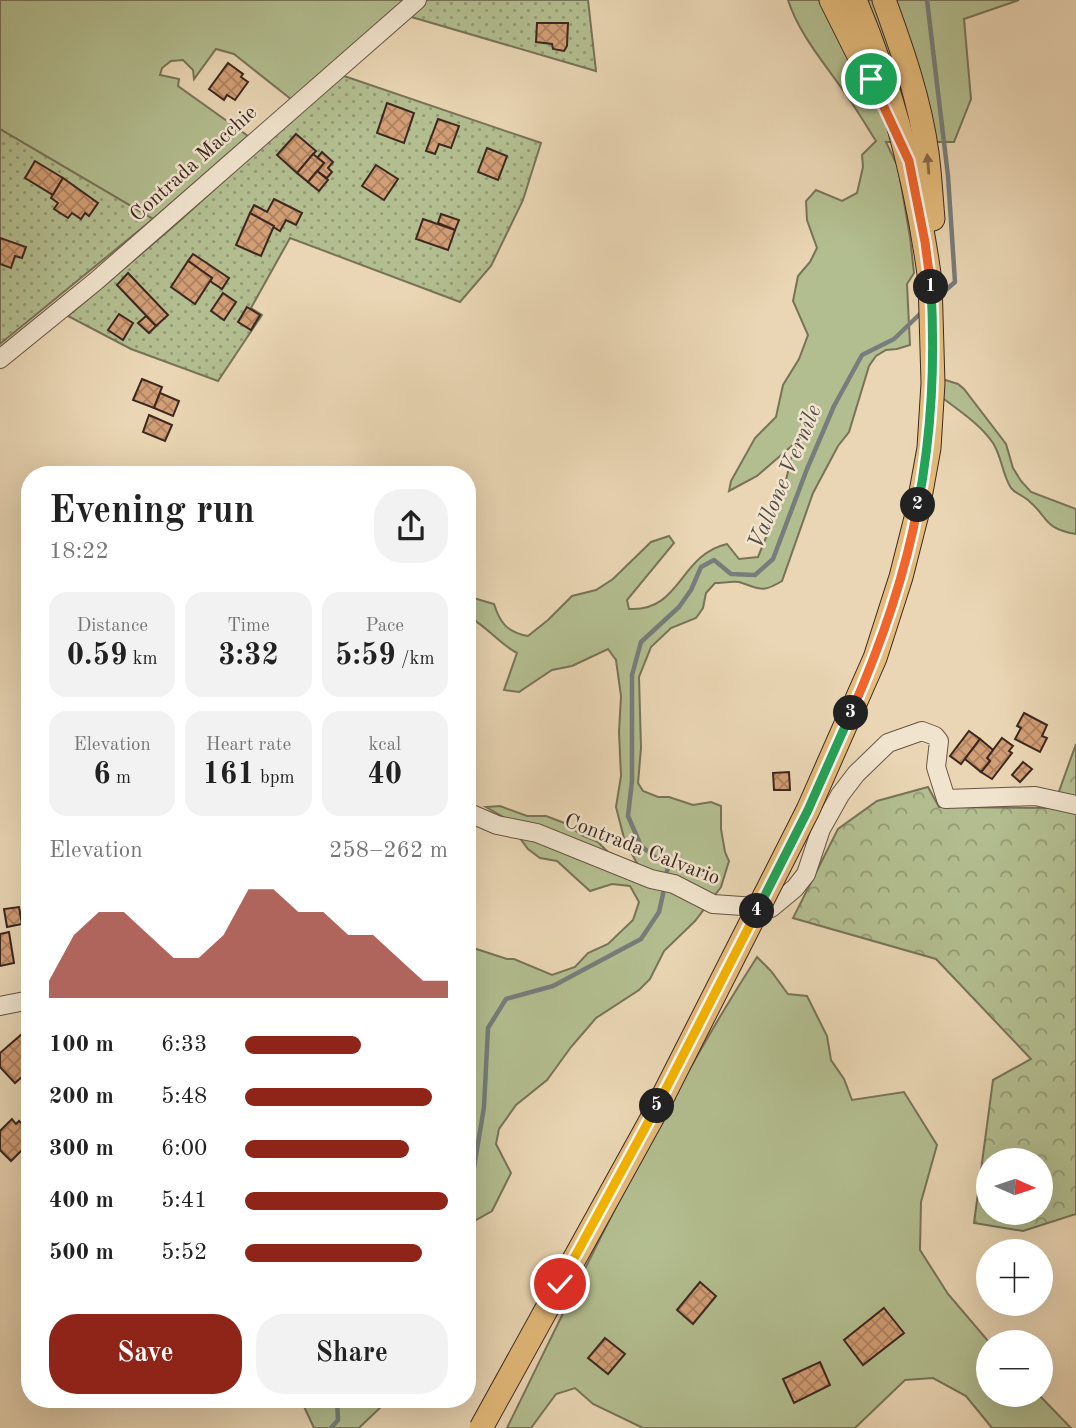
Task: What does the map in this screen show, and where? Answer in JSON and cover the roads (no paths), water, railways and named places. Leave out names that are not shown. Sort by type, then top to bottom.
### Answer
[{"type":"main road","points":[[831,0],[909,161]]},
{"type":"main road","points":[[481,1428],[657,1107],[808,810],[875,658],[901,577],[917,514],[929,448],[933,383],[930,281],[909,161],[873,42],[855,0]]},
{"type":"main road","points":[[884,0],[908,73],[927,152],[936,245],[930,281]]},
{"type":"street","name":"Contrada Macchie","points":[[0,359],[102,276],[417,0]]},
{"type":"street","name":"Contrada Calvario","points":[[476,816],[497,825],[537,833],[651,878],[674,884],[713,905],[771,908],[795,888],[806,874],[821,829],[840,795],[856,774],[888,743],[922,731],[935,736],[939,741],[936,767],[946,799],[1035,796],[1076,805]]},
{"type":"street","points":[[0,1006],[21,1002]]},
{"type":"waterway","name":"Vallone Vernile","points":[[927,0],[948,176],[955,282],[939,296]]},
{"type":"waterway","name":"Vallone Vernile","points":[[666,876],[668,867],[641,846],[628,816],[632,781],[632,675],[641,642],[679,607],[691,590],[701,567],[714,560],[731,574],[755,575],[773,559],[834,406],[862,355],[894,339],[923,311]]},
{"type":"waterway","name":"Vallone Vernile","points":[[476,1156],[484,1107],[488,1028],[506,999],[553,986],[641,939],[659,912],[665,885]]},
{"type":"waterway","name":"Vallone Vernile","points":[[331,1428],[338,1420],[337,1408]]}]
